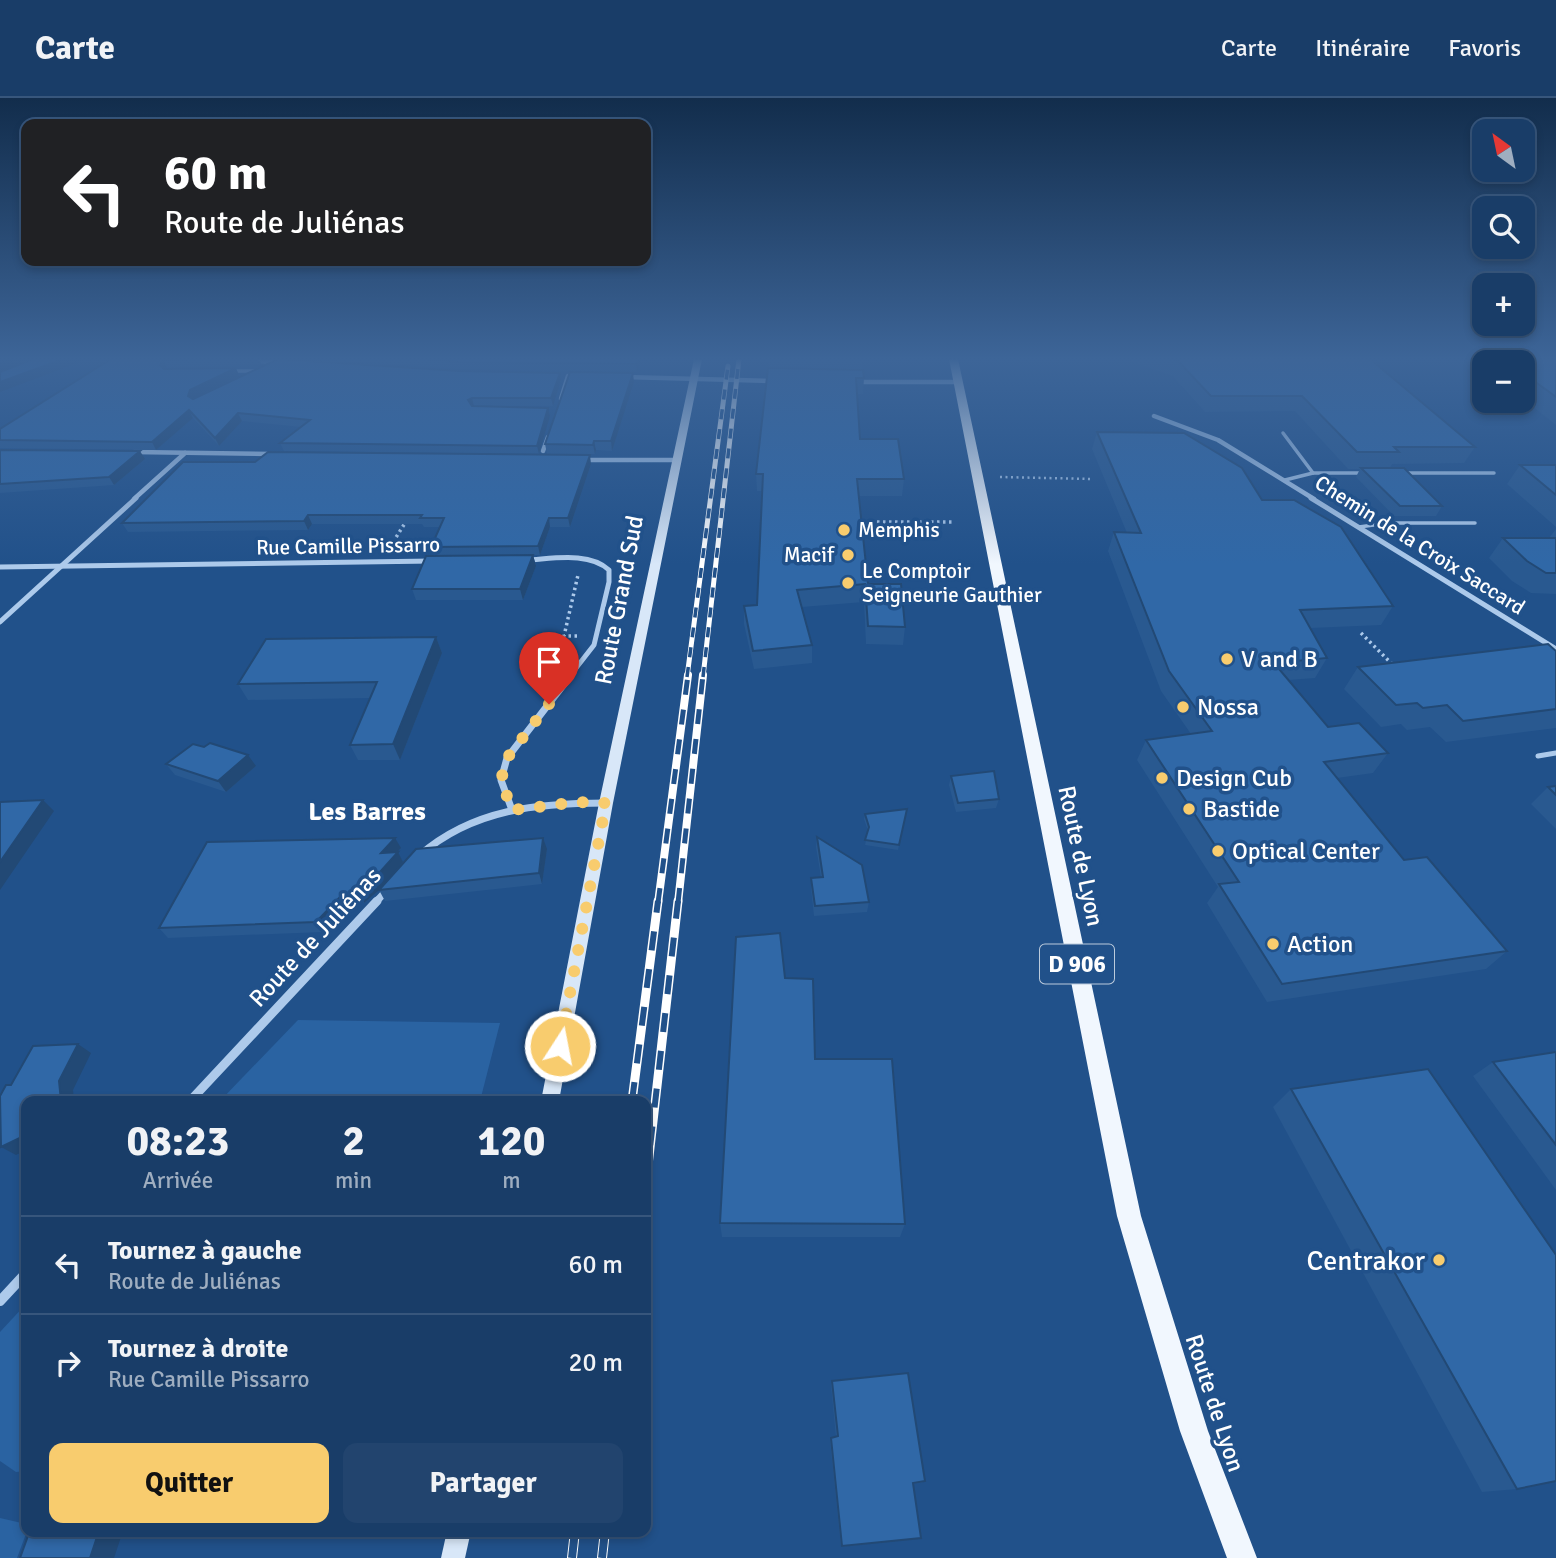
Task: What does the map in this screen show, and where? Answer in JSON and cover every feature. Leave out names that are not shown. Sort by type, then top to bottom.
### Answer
[{"type":"main road","name":"Route Grand Sud","points":[[551,1096],[606,803],[682,427]]},
{"type":"main road","name":"Route de Lyon","points":[[966,427],[1129,1216],[1194,1431],[1241,1558]]},
{"type":"main road","points":[[453,1558],[458,1537]]},
{"type":"street","name":"Chemin de la Croix Saccard","points":[[1184,427],[1218,440],[1556,649]]},
{"type":"street","points":[[543,451],[550,431]]},
{"type":"street","points":[[121,452],[277,454]]},
{"type":"street","points":[[0,622],[185,453]]},
{"type":"street","points":[[569,460],[675,460]]},
{"type":"street","points":[[512,810],[501,780],[507,758],[594,645],[609,582],[609,570],[602,562],[515,560]]},
{"type":"street","name":"Rue Camille Pissarro","points":[[0,567],[435,561]]},
{"type":"street","name":"Route de Juliénas","points":[[410,866],[428,846],[471,820],[512,810],[579,802],[606,803]]},
{"type":"street","name":"Route de Juliénas","points":[[195,1096],[391,886]]},
{"type":"street","points":[[0,1301],[21,1278]]},
{"type":"lane","points":[[1283,433],[1313,473]]},
{"type":"lane","points":[[1285,480],[1313,473],[1369,473]]},
{"type":"lane","points":[[1396,473],[1494,474]]},
{"type":"lane","points":[[1359,527],[1388,523],[1475,523]]},
{"type":"lane","points":[[1538,756],[1556,753]]},
{"type":"path","points":[[1000,477],[1091,479]]},
{"type":"path","points":[[382,561],[411,513]]},
{"type":"path","points":[[871,523],[952,522]]},
{"type":"path","points":[[1360,633],[1395,667]]},
{"type":"shaded area","points":[[298,1020],[500,1023],[481,1096],[225,1096]]},
{"type":"shaded area","points":[[21,1309],[21,1472],[16,1472],[0,1461],[0,1332]]},
{"type":"shaded area","points":[[0,1518],[21,1523],[21,1537],[25,1537],[17,1558],[0,1558]]},
{"type":"building","points":[[169,427],[152,442],[0,440],[0,429]]},
{"type":"building","points":[[205,427],[225,427],[215,438]]},
{"type":"building","points":[[301,427],[542,427],[537,446],[280,443]]},
{"type":"building","points":[[551,427],[615,427],[611,441],[594,441],[593,445],[545,444]]},
{"type":"building","points":[[761,427],[859,427],[860,439],[898,439],[904,479],[857,479],[868,584],[901,584],[905,627],[868,626],[865,584],[797,590],[812,645],[753,651],[744,606],[757,605],[763,474],[756,474]]},
{"type":"building","points":[[1333,427],[1451,427],[1475,447],[1394,447],[1399,452],[1357,452]]},
{"type":"building","points":[[1097,432],[1184,433],[1242,468],[1262,500],[1294,500],[1341,527],[1393,606],[1300,610],[1327,658],[1274,663],[1328,727],[1359,723],[1388,753],[1324,762],[1404,860],[1427,857],[1507,951],[1282,984],[1219,884],[1239,882],[1146,740],[1212,731],[1169,671],[1114,532],[1141,533]]},
{"type":"building","points":[[0,450],[140,451],[109,477],[0,484]]},
{"type":"building","points":[[268,452],[590,455],[568,518],[549,518],[538,546],[431,547],[444,518],[420,518],[422,515],[308,515],[304,521],[122,523],[183,462],[255,462]]},
{"type":"building","points":[[1520,465],[1556,465],[1556,495]]},
{"type":"building","points":[[1361,468],[1404,468],[1442,506],[1400,506]]},
{"type":"building","points":[[1503,538],[1556,538],[1556,573],[1546,573],[1527,561]]},
{"type":"building","points":[[533,555],[520,589],[412,589],[426,556]]},
{"type":"building","points":[[436,637],[393,744],[350,745],[377,682],[238,684],[266,639]]},
{"type":"building","points":[[1548,644],[1556,651],[1556,709],[1463,721],[1447,705],[1423,708],[1417,703],[1396,705],[1358,667]]},
{"type":"building","points":[[210,743],[248,755],[218,781],[166,764],[193,744],[204,747]]},
{"type":"building","points":[[994,771],[999,799],[958,803],[951,776]]},
{"type":"building","points":[[1556,786],[1556,795],[1548,787]]},
{"type":"building","points":[[43,800],[0,862],[0,802]]},
{"type":"building","points":[[907,809],[899,845],[865,840],[869,827],[865,814]]},
{"type":"building","points":[[817,837],[862,865],[869,902],[815,906],[811,878],[823,877]]},
{"type":"building","points":[[395,838],[381,853],[398,852],[371,882],[358,893],[342,895],[316,922],[159,928],[207,842]]},
{"type":"building","points":[[543,838],[539,873],[379,890],[416,849]]},
{"type":"building","points":[[780,933],[785,978],[813,979],[815,1059],[892,1059],[905,1224],[720,1223],[736,937]]},
{"type":"building","points":[[78,1044],[59,1081],[60,1096],[21,1096],[21,1137],[1,1147],[0,1096],[6,1085],[11,1085],[33,1046]]},
{"type":"building","points":[[1556,1052],[1556,1145],[1493,1062]]},
{"type":"building","points":[[1428,1069],[1556,1255],[1556,1481],[1517,1489],[1291,1089]]},
{"type":"building","points":[[908,1373],[925,1481],[913,1483],[921,1538],[842,1546],[831,1438],[838,1436],[832,1381]]},
{"type":"building","points":[[28,1537],[97,1537],[90,1558],[20,1558]]},
{"type":"railway","points":[[687,677],[720,427]]},
{"type":"railway","points":[[703,677],[731,427]]},
{"type":"railway","points":[[658,903],[688,675]]},
{"type":"railway","points":[[678,903],[703,675]]},
{"type":"railway","points":[[633,1096],[658,901]]},
{"type":"railway","points":[[651,1139],[678,901]]},
{"type":"railway","points":[[572,1558],[574,1537]]},
{"type":"railway","points":[[602,1558],[604,1537]]},
{"type":"place","name":"Memphis","points":[[844,530]]},
{"type":"place","name":"Macif","points":[[848,555]]},
{"type":"place","name":"Le Comptoir Seigneurie Gauthier","points":[[848,583]]},
{"type":"place","name":"V and B","points":[[1227,659]]},
{"type":"place","name":"Nossa","points":[[1183,707]]},
{"type":"place","name":"Design Cub","points":[[1162,778]]},
{"type":"place","name":"Bastide","points":[[1189,809]]},
{"type":"place","name":"Optical Center","points":[[1218,851]]},
{"type":"place","name":"Action","points":[[1273,944]]},
{"type":"place","name":"Centrakor","points":[[1439,1260]]},
{"type":"district","name":"Les Barres","points":[[367,811]]},
{"type":"route","points":[[549,704],[507,758],[501,780],[512,810],[579,802],[606,803],[560,1046]]}]
